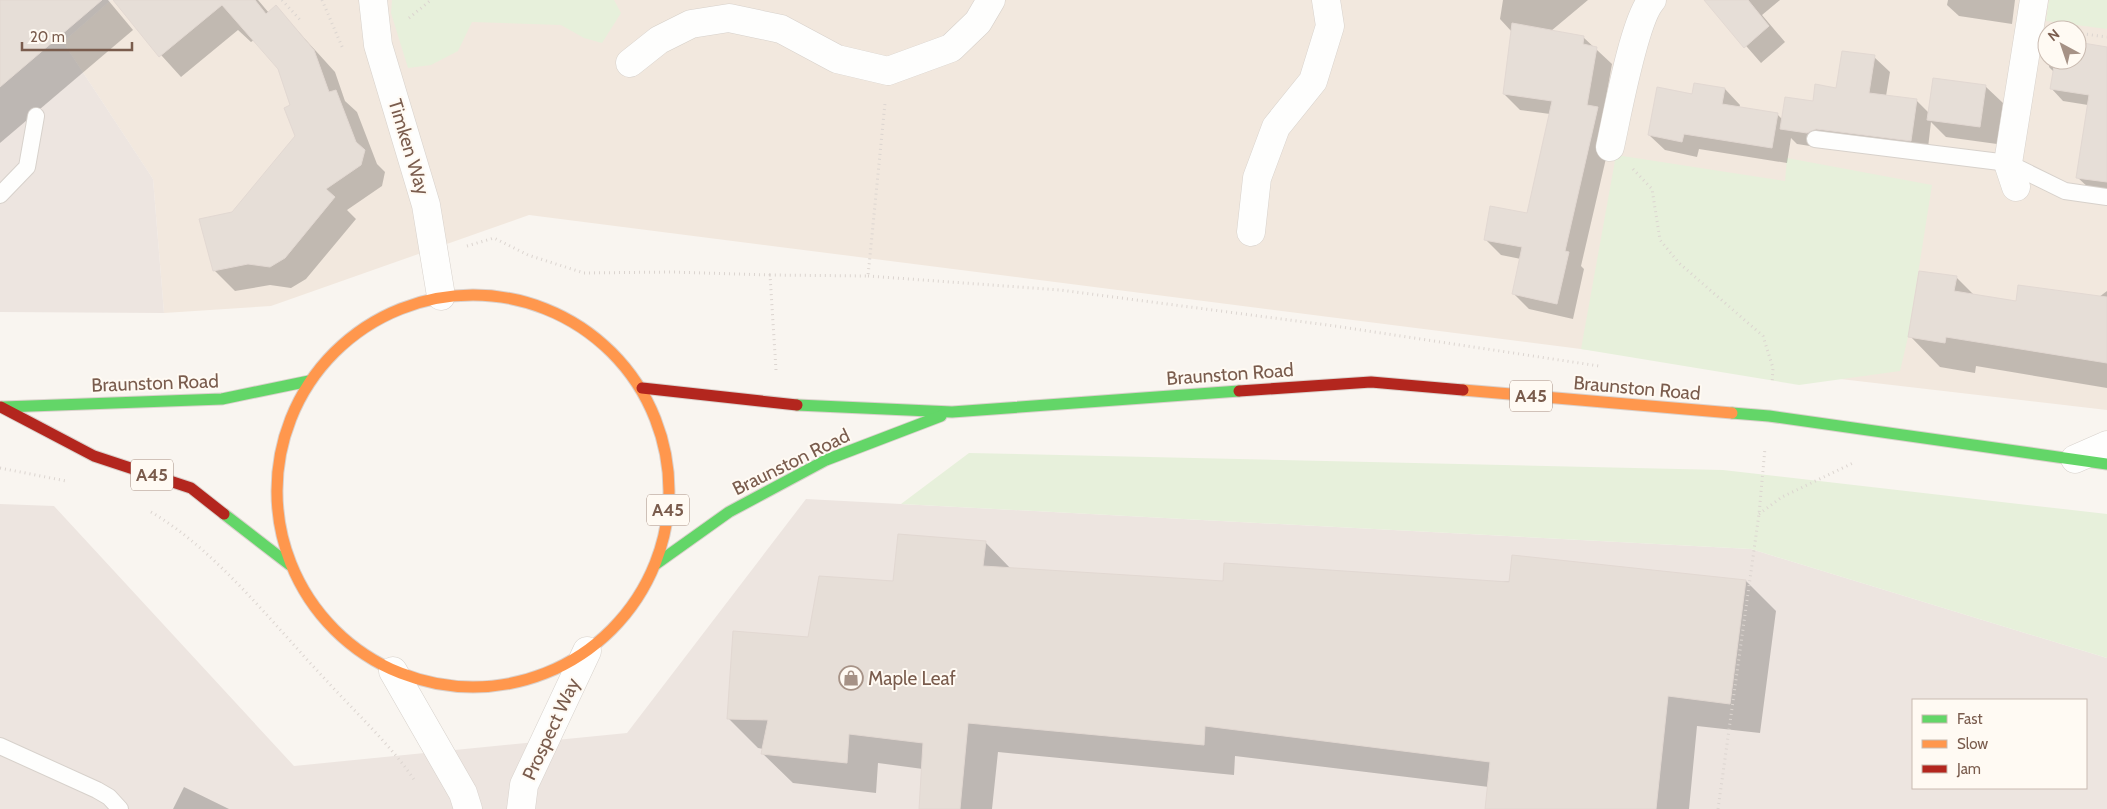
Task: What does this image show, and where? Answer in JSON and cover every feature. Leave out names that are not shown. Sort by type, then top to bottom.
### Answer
[{"type":"highway","name":"A45","points":[[290,565],[308,598],[331,628],[360,653],[393,671],[442,685],[493,687],[542,675],[587,651],[615,627],[638,597],[656,564],[670,505],[665,445],[642,388],[605,343],[556,311],[500,295],[441,296],[390,312],[374,321],[344,341],[309,381]]},
{"type":"highway","name":"Braunston Road","points":[[1,407],[222,399],[309,381]]},
{"type":"highway","points":[[290,565],[276,503],[282,439],[309,381]]},
{"type":"highway","name":"Braunston Road","points":[[642,388],[778,404],[952,412],[1371,382],[1769,416],[2107,464]]},
{"type":"highway","name":"Braunston Road","points":[[1,407],[94,456],[191,488],[290,565]]},
{"type":"highway","name":"Braunston Road","points":[[656,564],[729,512],[826,460],[952,412]]},
{"type":"street","name":"Timken Way","points":[[374,0],[378,45],[426,205],[441,296]]},
{"type":"street","points":[[630,63],[659,40],[691,24],[728,18],[782,29],[837,59],[888,70],[951,48],[978,22],[991,0]]},
{"type":"street","points":[[1251,232],[1257,178],[1276,127],[1313,82],[1330,26],[1326,0]]},
{"type":"street","points":[[1610,147],[1637,35],[1648,5],[1652,0]]},
{"type":"street","points":[[2012,175],[2034,0]]},
{"type":"street","points":[[2075,459],[2107,445]]},
{"type":"street","name":"Prospect Way","points":[[521,809],[524,785],[587,651]]},
{"type":"street","points":[[393,671],[463,792],[468,809]]},
{"type":"lane","points":[[0,195],[27,167],[36,116]]},
{"type":"lane","points":[[1815,139],[2012,175],[2065,191],[2107,197]]},
{"type":"lane","points":[[0,746],[97,790],[109,797],[120,809]]},
{"type":"path","points":[[282,0],[302,22]]},
{"type":"path","points":[[2087,35],[2107,38]]},
{"type":"path","points":[[868,276],[888,70]]},
{"type":"path","points":[[1610,147],[1652,189],[1660,240],[1679,263],[1763,336],[1773,368],[1758,514],[1718,809]]},
{"type":"path","points":[[435,255],[494,238],[528,254],[584,273],[671,272],[770,276],[868,276],[1060,290],[1335,326],[1607,367]]},
{"type":"path","points":[[770,276],[778,404]]},
{"type":"path","points":[[1758,514],[1782,497],[1854,462]]},
{"type":"path","points":[[0,468],[74,483]]},
{"type":"path","points":[[147,509],[169,522],[207,553],[373,731],[417,784]]},
{"type":"shaded area","points":[[0,0],[111,0],[63,42],[153,179],[164,313],[0,312]]},
{"type":"shaded area","points":[[111,0],[2107,0],[2107,410],[1581,349],[529,215],[271,306],[164,313],[153,179],[63,42]]},
{"type":"shaded area","points":[[806,499],[1751,549],[2107,658],[2107,809],[0,809],[0,504],[54,506],[294,766],[627,733]]},
{"type":"green space","points":[[392,0],[614,0],[621,13],[602,43],[584,38],[561,25],[472,22],[458,51],[431,65],[408,68],[391,13]]},
{"type":"green space","points":[[2049,0],[2107,0],[2107,29],[2087,26],[2087,20],[2046,20]]},
{"type":"green space","points":[[1616,155],[1785,181],[1787,158],[1932,185],[1908,337],[1900,371],[1799,385],[1581,349]]},
{"type":"green space","points":[[969,453],[1723,470],[2107,514],[2107,658],[1751,549],[901,504]]},
{"type":"building","points":[[0,0],[102,0],[0,87]]},
{"type":"building","points":[[113,0],[255,0],[266,14],[276,5],[314,50],[329,92],[336,90],[356,142],[365,150],[361,165],[326,189],[335,197],[285,258],[270,267],[248,264],[213,271],[199,219],[232,212],[295,136],[284,108],[290,105],[278,69],[222,5],[159,57]]},
{"type":"building","points":[[1704,0],[1748,0],[1769,26],[1744,48]]},
{"type":"building","points":[[1512,23],[1584,36],[1583,44],[1597,47],[1587,105],[1598,107],[1565,251],[1569,252],[1557,304],[1512,294],[1522,247],[1484,240],[1490,206],[1527,213],[1552,101],[1503,94]]},
{"type":"building","points":[[2087,44],[2107,47],[2107,182],[2076,178],[2089,95],[2050,89],[2053,70],[2087,70]]},
{"type":"building","points":[[1842,51],[1875,55],[1869,93],[1917,99],[1911,141],[1816,129],[1807,133],[1780,129],[1785,97],[1813,101],[1815,84],[1836,88]]},
{"type":"building","points":[[1933,78],[1986,85],[1980,127],[1927,120]]},
{"type":"building","points":[[1694,83],[1725,88],[1722,104],[1778,113],[1772,148],[1684,134],[1682,142],[1648,135],[1657,87],[1692,94]]},
{"type":"building","points":[[1919,271],[1957,276],[1954,291],[2016,301],[2018,285],[2107,297],[2107,363],[1946,337],[1945,343],[1908,337]]},
{"type":"building","points":[[898,534],[986,541],[983,566],[1223,581],[1224,563],[1509,582],[1512,555],[1746,580],[1730,704],[1668,696],[1656,809],[1485,809],[1490,762],[1205,726],[1204,745],[968,723],[960,809],[919,809],[923,743],[849,734],[847,763],[761,754],[768,720],[727,719],[733,631],[808,637],[819,576],[893,581]]},
{"type":"traffic: fast","points":[[3,407],[222,399],[309,381]]},
{"type":"traffic: fast","points":[[797,405],[952,412],[1239,391]]},
{"type":"traffic: fast","points":[[1732,413],[1769,416],[2107,464]]},
{"type":"traffic: fast","points":[[656,564],[729,512],[826,460],[941,416]]},
{"type":"traffic: fast","points":[[224,514],[290,565]]},
{"type":"traffic: slow","points":[[473,295],[511,299],[530,303],[548,310],[582,328],[612,352],[636,382],[654,416],[661,434],[665,453],[669,491],[665,529],[661,548],[654,566],[636,600],[612,630],[582,654],[548,672],[530,679],[511,683],[473,687],[435,683],[416,679],[398,672],[364,654],[334,630],[310,600],[292,566],[285,548],[281,529],[277,491],[281,453],[285,434],[292,416],[310,382],[334,352],[364,328],[398,310],[416,303],[435,299],[473,295]]},
{"type":"traffic: slow","points":[[1463,390],[1732,413]]},
{"type":"traffic: jam","points":[[1239,391],[1371,382],[1463,390]]},
{"type":"traffic: jam","points":[[642,388],[797,405]]},
{"type":"traffic: jam","points":[[1,407],[94,456],[191,488],[224,514]]},
{"type":"place","name":"Maple Leaf","points":[[851,678]]}]
